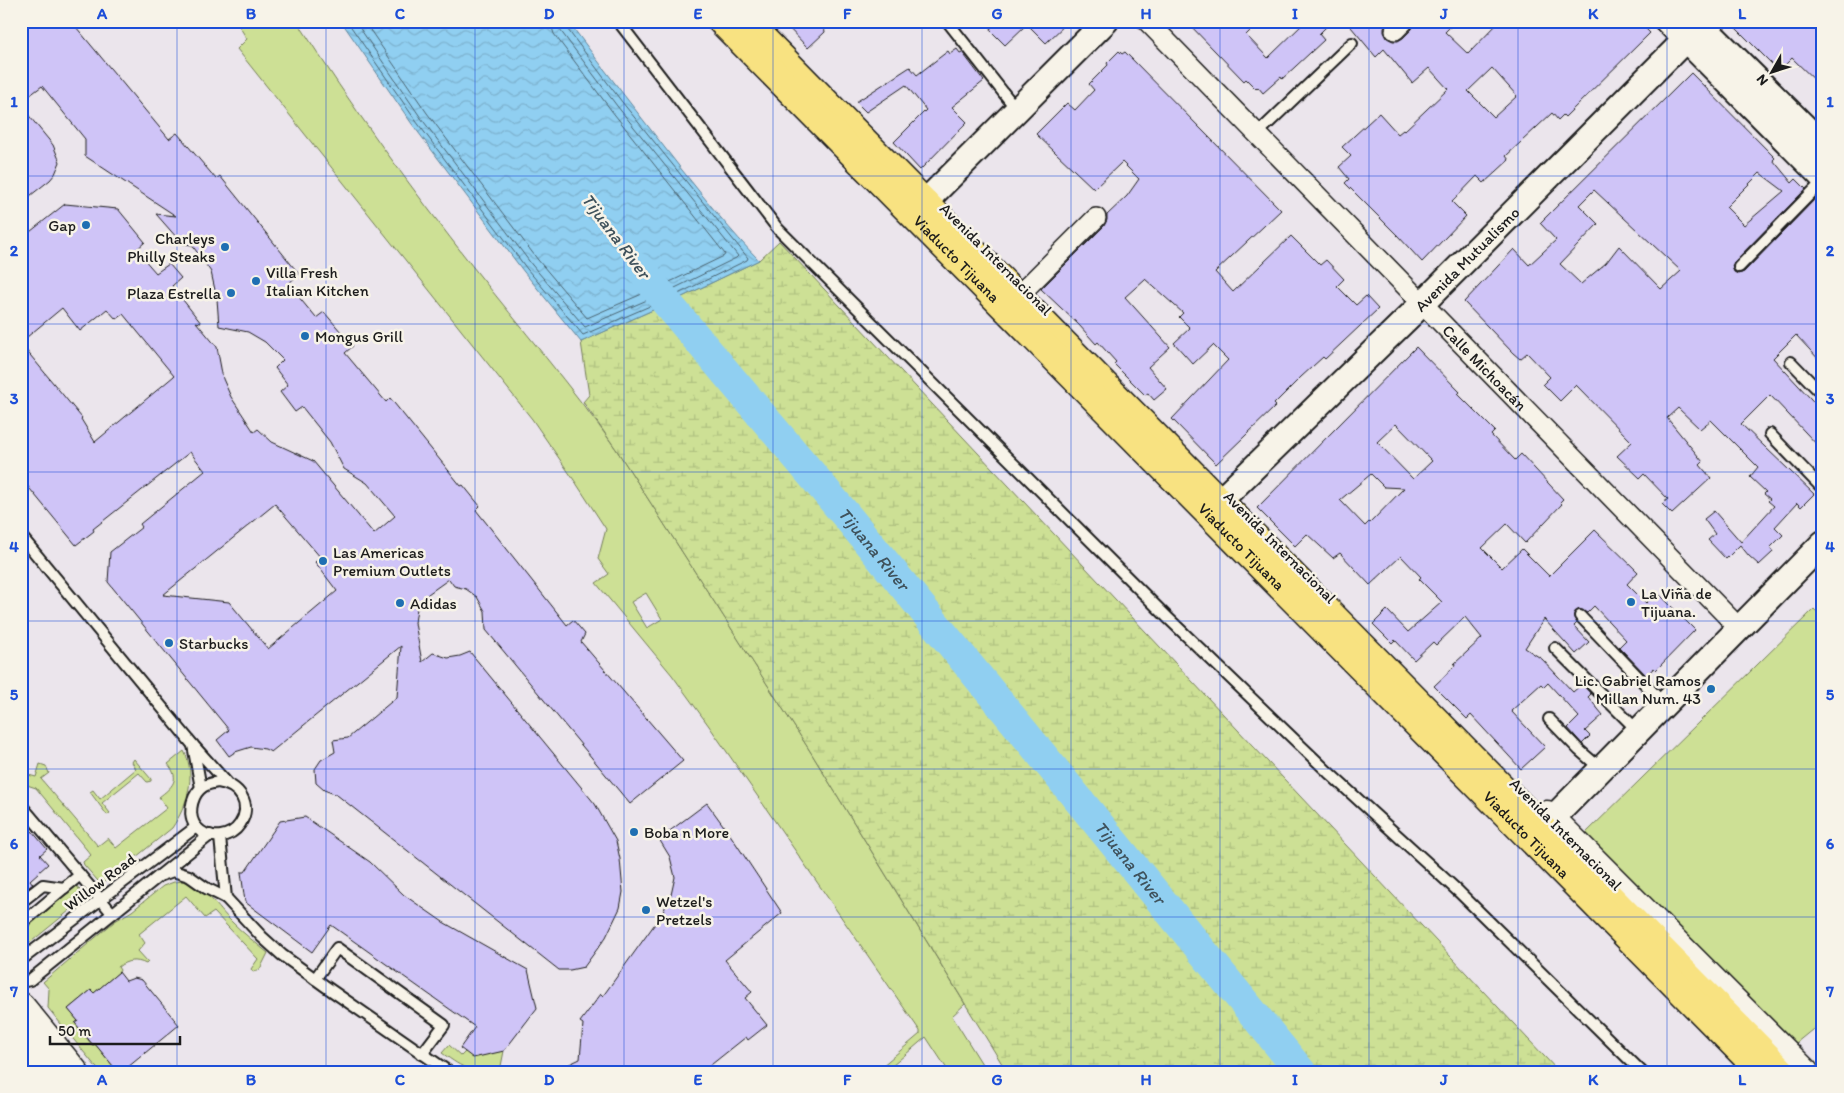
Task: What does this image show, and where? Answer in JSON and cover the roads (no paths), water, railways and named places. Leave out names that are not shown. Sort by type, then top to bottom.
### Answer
[{"type":"highway","name":"Avenida Internacional","points":[[713,21],[1751,1072]]},
{"type":"highway","name":"Viaducto Tijuana","points":[[722,21],[1762,1072]]},
{"type":"highway","name":"Viaducto Tijuana","points":[[735,21],[1128,417],[1772,1072]]},
{"type":"highway","name":"Avenida Internacional","points":[[745,21],[1782,1072]]},
{"type":"main road","name":"Avenida Internacional","points":[[759,21],[1026,288],[1227,494],[1804,1072]]},
{"type":"main road","points":[[21,1007],[74,1072]]},
{"type":"main road","points":[[21,1048],[40,1072]]},
{"type":"street","points":[[932,194],[1106,21]]},
{"type":"street","name":"Calle Michoacán","points":[[1147,21],[1739,628]]},
{"type":"street","points":[[1666,21],[1697,27],[1823,145]]},
{"type":"street","points":[[1697,27],[1823,179]]},
{"type":"street","name":"Avenida Mutualismo","points":[[1227,494],[1422,304],[1697,27]]},
{"type":"street","points":[[1026,288],[1096,218]]},
{"type":"street","points":[[1552,819],[1823,543]]},
{"type":"lane","points":[[618,21],[778,230],[1168,618],[1328,772],[1459,892],[1642,1072]]},
{"type":"lane","points":[[947,21],[1017,110]]},
{"type":"lane","points":[[1256,134],[1352,44]]},
{"type":"lane","points":[[1739,267],[1823,179]]},
{"type":"lane","points":[[1791,362],[1823,395]]},
{"type":"lane","points":[[1770,434],[1823,489]]},
{"type":"lane","points":[[21,536],[193,746],[227,783],[242,796],[245,805],[245,817],[237,830],[215,836],[159,876],[30,980],[21,982]]},
{"type":"lane","points":[[1580,616],[1664,704]]},
{"type":"lane","points":[[1555,648],[1638,731]]},
{"type":"lane","points":[[1549,719],[1579,750],[1601,769]]},
{"type":"lane","points":[[193,746],[201,788]]},
{"type":"lane","points":[[215,836],[196,827],[191,814],[193,799],[201,788],[210,783],[227,783]]},
{"type":"lane","points":[[21,805],[112,913]]},
{"type":"lane","name":"Willow Road","points":[[21,960],[196,827]]},
{"type":"lane","points":[[215,836],[226,898]]},
{"type":"lane","points":[[159,876],[173,871],[189,876],[206,888],[226,898],[262,937],[282,955],[449,1072]]},
{"type":"lane","points":[[21,924],[80,875]]},
{"type":"lane","points":[[21,902],[44,885],[64,888]]},
{"type":"lane","points":[[315,978],[337,948],[444,1025],[422,1054]]},
{"type":"water","points":[[341,21],[568,21],[682,170],[759,260],[581,342],[524,272],[412,124]]},
{"type":"waterway","name":"Tijuana River","points":[[641,269],[667,303],[850,520],[1301,1072]]},
{"type":"place","name":"Gap","points":[[86,225]]},
{"type":"place","name":"Charleys Philly Steaks","points":[[225,247]]},
{"type":"place","name":"Villa Fresh Italian Kitchen","points":[[256,281]]},
{"type":"place","name":"Plaza Estrella","points":[[231,293]]},
{"type":"place","name":"Mongus Grill","points":[[305,336]]},
{"type":"place","name":"Las Americas Premium Outlets","points":[[323,561]]},
{"type":"place","name":"La Viña de Tijuana.","points":[[1631,602]]},
{"type":"place","name":"Adidas","points":[[400,603]]},
{"type":"place","name":"Starbucks","points":[[169,643]]},
{"type":"place","name":"Lic. Gabriel Ramos Millan Num. 43","points":[[1711,689]]},
{"type":"place","name":"Boba n More","points":[[634,832]]},
{"type":"place","name":"Wetzel's Pretzels","points":[[646,910]]}]
